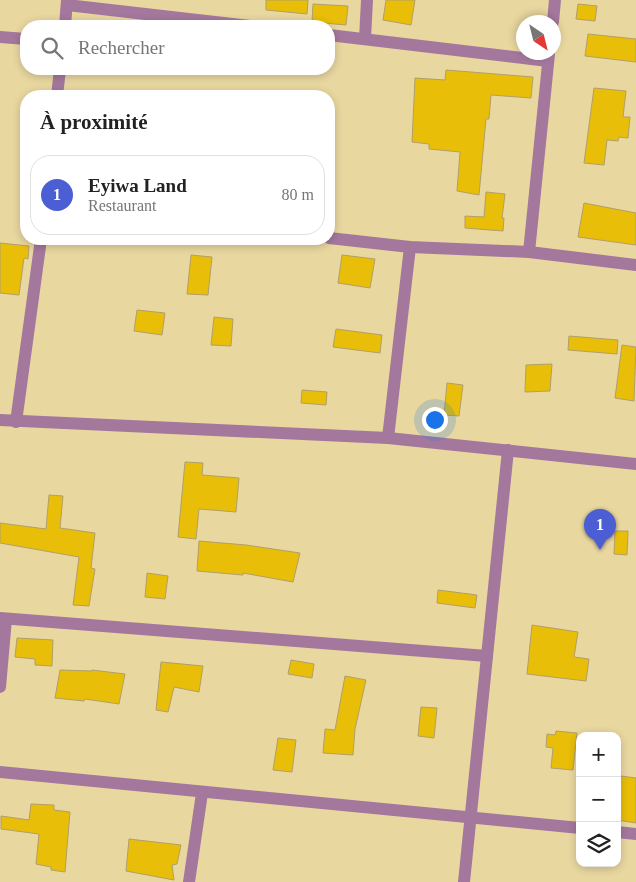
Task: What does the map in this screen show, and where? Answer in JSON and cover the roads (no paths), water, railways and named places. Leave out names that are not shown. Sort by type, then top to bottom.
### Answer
[{"type":"street","points":[[365,39],[367,0]]},
{"type":"street","points":[[554,15],[555,0]]},
{"type":"street","points":[[66,20],[67,3],[202,20]]},
{"type":"street","points":[[335,36],[516,53]]},
{"type":"street","points":[[0,37],[20,39]]},
{"type":"street","points":[[529,252],[549,60]]},
{"type":"street","points":[[58,90],[59,75]]},
{"type":"street","points":[[335,239],[410,247],[529,252],[636,265]]},
{"type":"street","points":[[16,422],[40,245]]},
{"type":"street","points":[[388,438],[410,247]]},
{"type":"street","points":[[0,420],[388,438],[636,464]]},
{"type":"street","points":[[464,882],[508,450]]},
{"type":"street","points":[[0,688],[3,619],[487,656]]},
{"type":"street","points":[[0,772],[576,828]]},
{"type":"street","points":[[189,882],[202,793]]},
{"type":"street","points":[[621,832],[636,834]]},
{"type":"place","name":"Eyiwa Land","points":[[600,550]]}]
